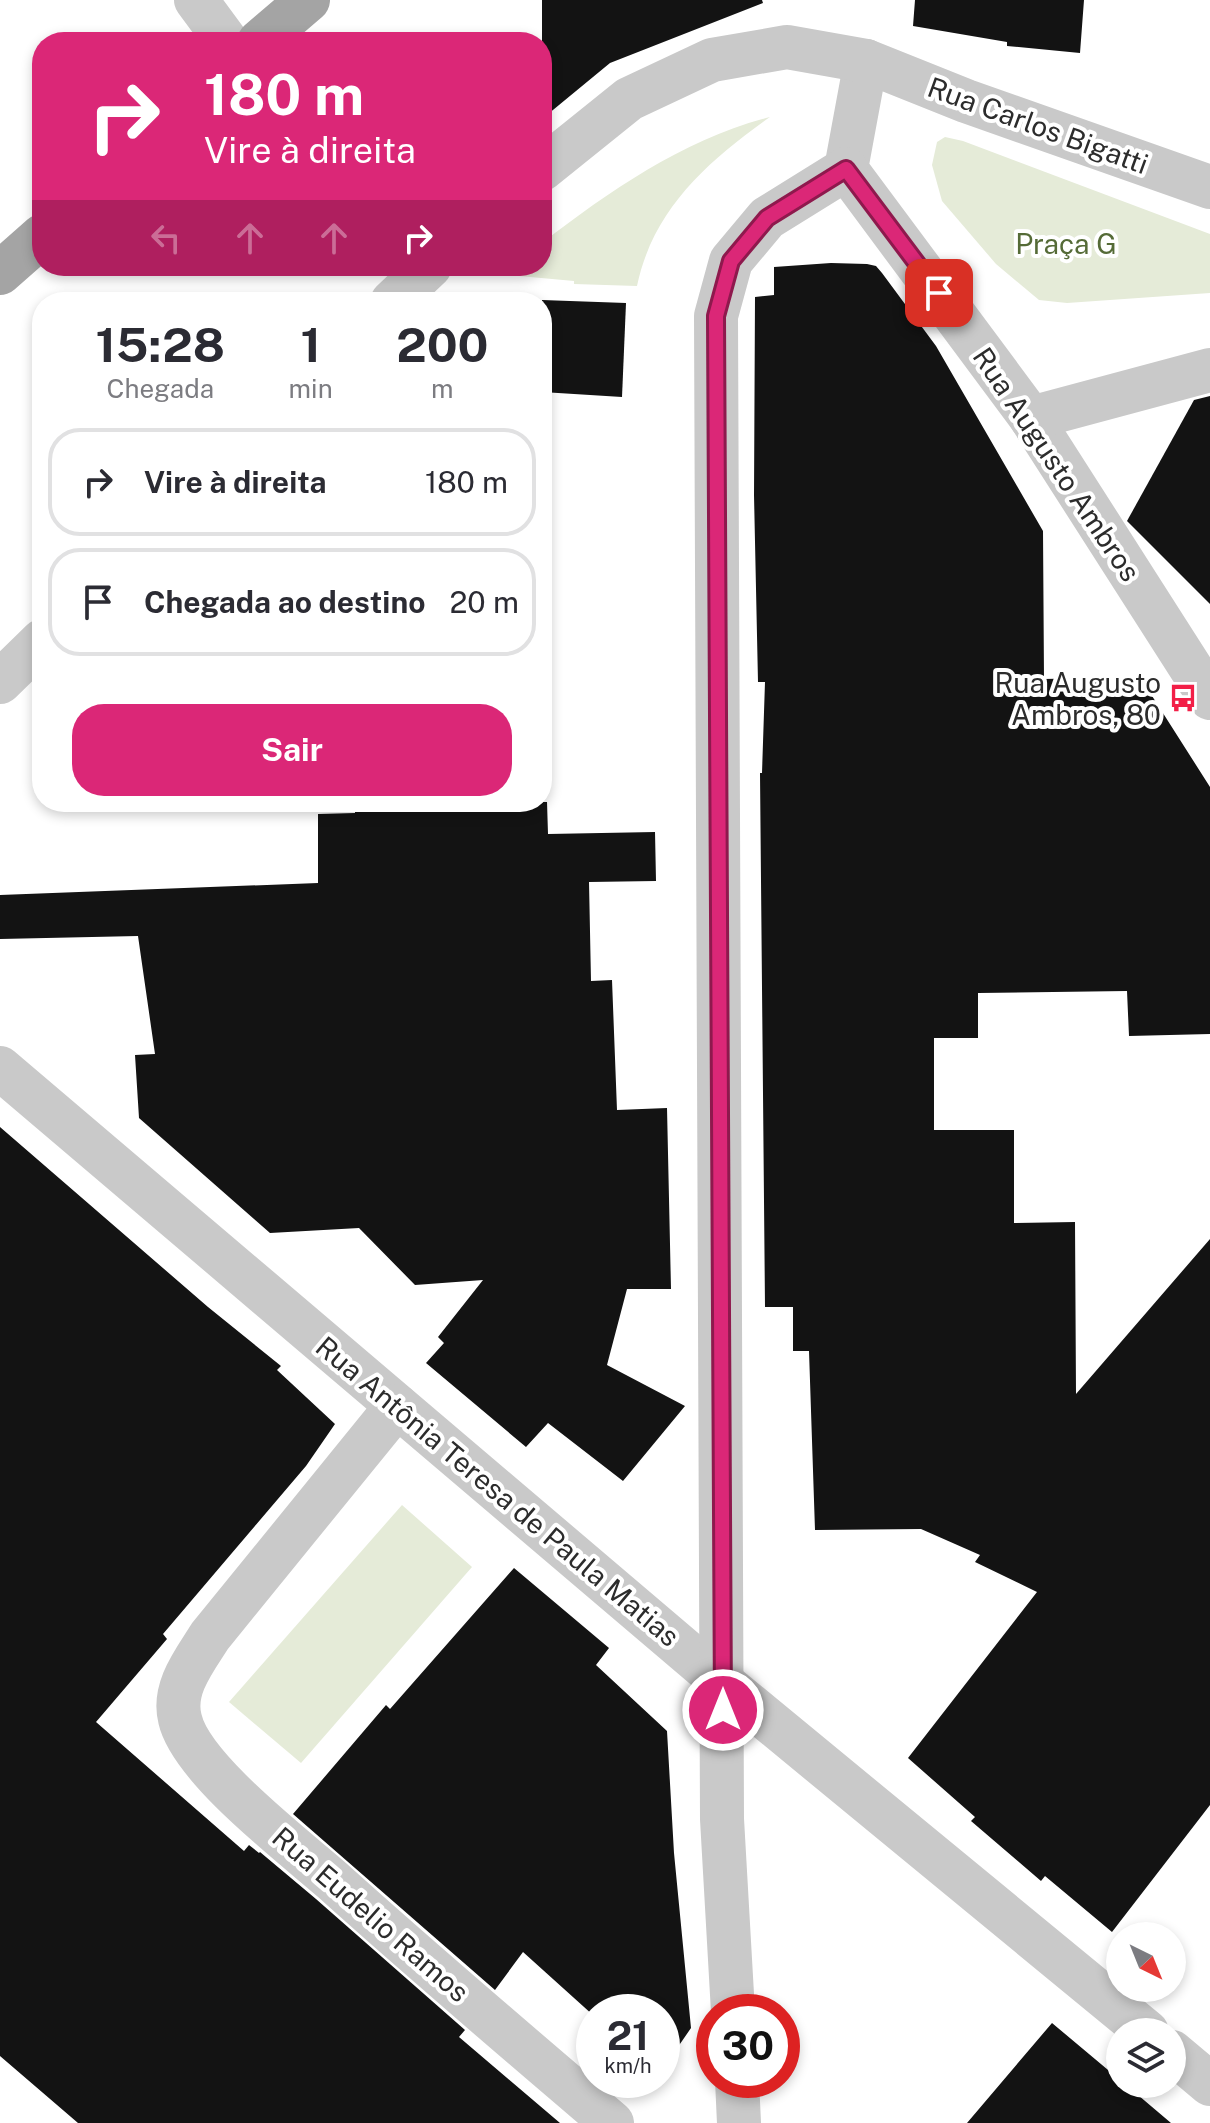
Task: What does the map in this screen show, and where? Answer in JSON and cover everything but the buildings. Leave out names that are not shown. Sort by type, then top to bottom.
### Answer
[{"type":"main road","points":[[271,32],[308,0]]},
{"type":"main road","points":[[0,273],[32,245]]},
{"type":"street","points":[[196,0],[220,32]]},
{"type":"street","name":"Rua Carlos Bigatti","points":[[552,161],[629,99],[712,60],[787,47],[866,61],[966,101],[1210,187]]},
{"type":"street","points":[[732,1994],[722,1819],[716,316],[731,261],[767,218],[846,169],[866,61]]},
{"type":"street","name":"Rua Augusto Ambros","points":[[846,169],[1031,418],[1210,698]]},
{"type":"street","points":[[403,292],[419,276]]},
{"type":"street","points":[[1031,418],[1210,370]]},
{"type":"street","points":[[0,682],[32,651]]},
{"type":"street","name":"Rua Antônia Teresa de Paula Matias","points":[[0,1068],[723,1683],[1130,2018]]},
{"type":"street","name":"Rua Eudelio Ramos","points":[[397,1406],[210,1636],[184,1677],[178,1716],[187,1739],[222,1783],[434,1972],[612,2123]]},
{"type":"street","points":[[1186,2064],[1210,2084]]},
{"type":"street","points":[[738,2098],[739,2123]]},
{"type":"green space","points":[[770,117],[725,151],[686,189],[656,233],[637,286],[574,284],[574,281],[519,276],[552,276],[552,236],[650,168],[739,127]]},
{"type":"green space","name":"Praça G","points":[[945,137],[963,141],[1210,234],[1210,293],[1067,303],[1039,300],[996,264],[942,201],[932,165],[937,142]]},
{"type":"green space","points":[[402,1505],[472,1567],[301,1763],[229,1702]]},
{"type":"place","name":"Rua Augusto Ambros, 80","points":[[1183,698]]},
{"type":"route","points":[[723,1710],[716,316],[731,261],[767,218],[846,169],[939,293]]}]
